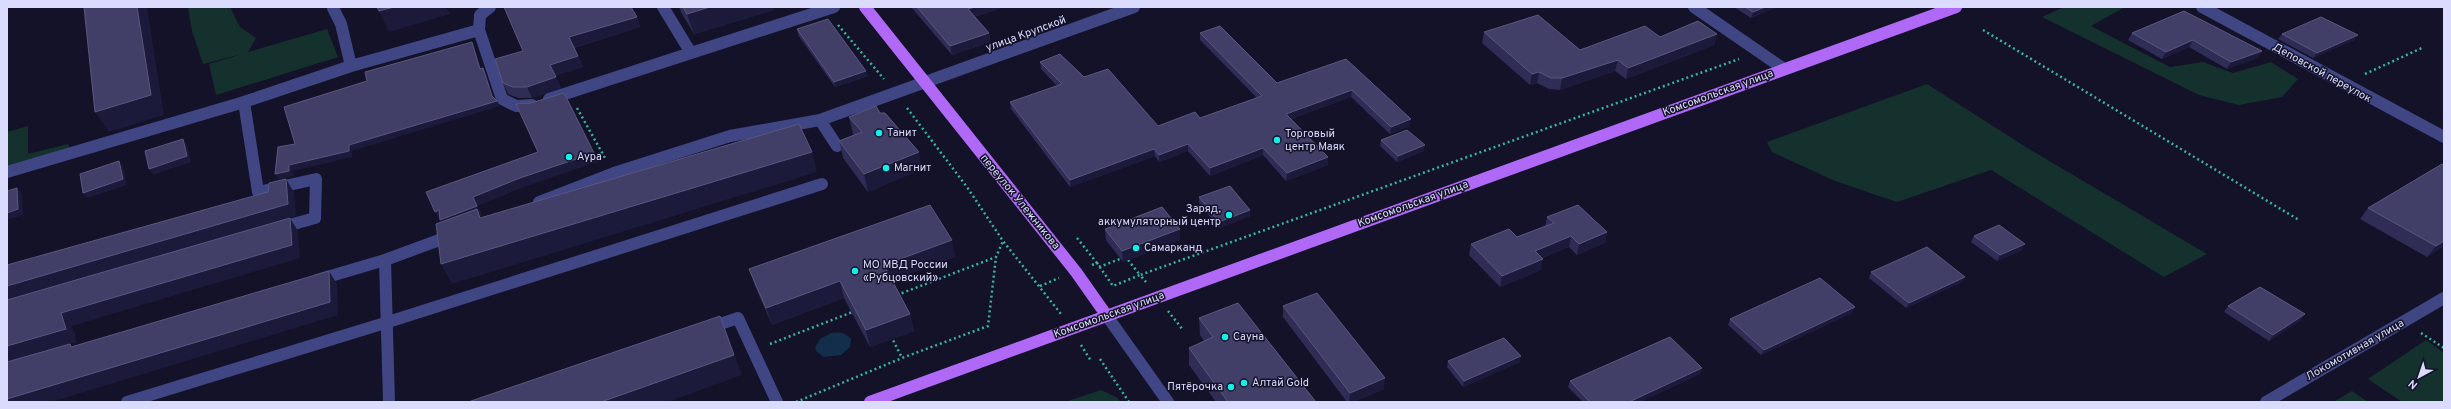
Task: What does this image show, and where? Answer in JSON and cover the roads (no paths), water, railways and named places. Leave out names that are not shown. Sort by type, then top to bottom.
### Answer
[{"type":"main road","name":"переулок Улежникова","points":[[865,7],[1076,272],[1107,316]]},
{"type":"main road","name":"Комсомольская улица","points":[[870,402],[1956,7]]},
{"type":"street","points":[[490,7],[480,15],[479,30],[502,99],[516,106],[533,105],[568,92],[691,54],[830,8]]},
{"type":"street","points":[[663,7],[691,54]]},
{"type":"street","name":"улица Крупской","points":[[525,207],[614,173],[730,136],[820,120],[898,94],[1134,7]]},
{"type":"street","points":[[1694,7],[1784,69]]},
{"type":"street","name":"Деповской переулок","points":[[2202,7],[2342,84],[2444,137]]},
{"type":"street","points":[[333,8],[341,24],[351,66]]},
{"type":"street","points":[[7,172],[244,102],[351,66],[479,30]]},
{"type":"street","points":[[244,102],[258,192],[316,179],[315,218],[270,231]]},
{"type":"street","points":[[820,120],[837,146]]},
{"type":"street","points":[[127,402],[385,323],[822,184]]},
{"type":"street","points":[[302,284],[385,260],[466,230]]},
{"type":"street","points":[[385,260],[385,323],[388,401]]},
{"type":"street","name":"Локомотивная улица","points":[[2266,402],[2444,298]]},
{"type":"street","name":"переулок Улежникова","points":[[1107,316],[1168,402]]},
{"type":"street","points":[[694,333],[738,318],[777,402]]},
{"type":"water","points":[[831,333],[846,335],[851,339],[850,347],[841,355],[824,357],[817,352],[815,348],[820,339]]},
{"type":"place","name":"Танит","points":[[879,133]]},
{"type":"place","name":"Торговый центр Маяк","points":[[1277,140]]},
{"type":"place","name":"Аура","points":[[569,157]]},
{"type":"place","name":"Магнит","points":[[886,168]]},
{"type":"place","name":"Заряд, аккумуляторный центр","points":[[1229,215]]},
{"type":"place","name":"Самарканд","points":[[1136,248]]},
{"type":"place","name":"МО МВД России «Рубцовский»","points":[[855,271]]},
{"type":"place","name":"Сауна","points":[[1225,337]]},
{"type":"place","name":"Алтай Gold","points":[[1244,383]]},
{"type":"place","name":"Пятёрочка","points":[[1231,387]]}]
